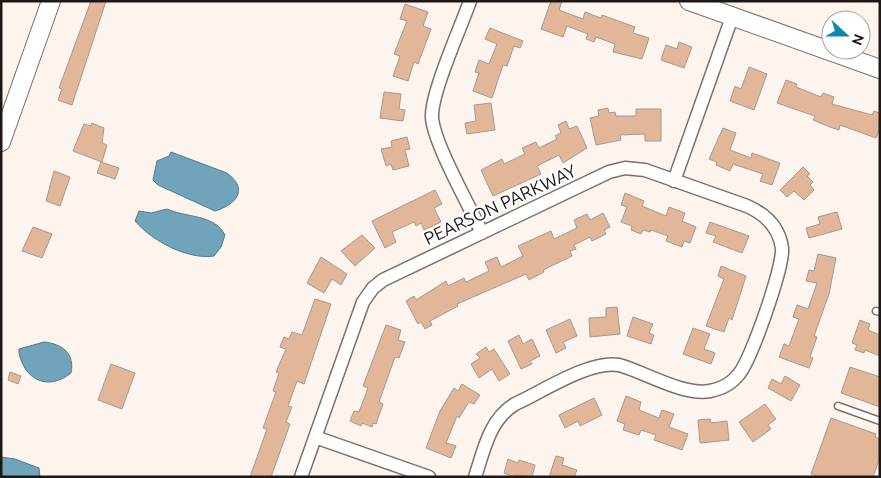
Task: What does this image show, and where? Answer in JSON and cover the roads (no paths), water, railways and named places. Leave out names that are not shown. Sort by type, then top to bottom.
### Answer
[{"type":"street","points":[[1,142],[51,1]]},
{"type":"street","points":[[470,1],[435,98],[432,118],[437,137],[482,233]]},
{"type":"street","points":[[689,1],[880,69]]},
{"type":"street","points":[[674,181],[732,17]]},
{"type":"street","name":"PEARSON PARKWAY","points":[[301,477],[360,308],[369,292],[383,280],[617,170],[636,168],[753,209],[766,217],[778,235],[781,263],[743,369],[724,386],[701,392],[688,390],[615,365],[603,365],[588,369],[504,412],[492,429],[475,477]]},
{"type":"street","points":[[315,437],[429,477]]},
{"type":"lane","points":[[838,406],[880,421]]},
{"type":"water","points":[[171,152],[227,173],[238,185],[239,191],[234,201],[215,211],[158,185],[153,180],[157,161],[169,156]]},
{"type":"water","points":[[167,209],[207,220],[220,228],[225,235],[221,247],[214,256],[193,255],[171,248],[151,235],[135,221],[139,211],[151,213]]},
{"type":"water","points":[[44,342],[57,345],[66,351],[71,360],[71,373],[63,378],[46,382],[32,376],[22,363],[19,349]]},
{"type":"water","points":[[1,457],[15,459],[39,468],[40,477],[1,477]]}]
